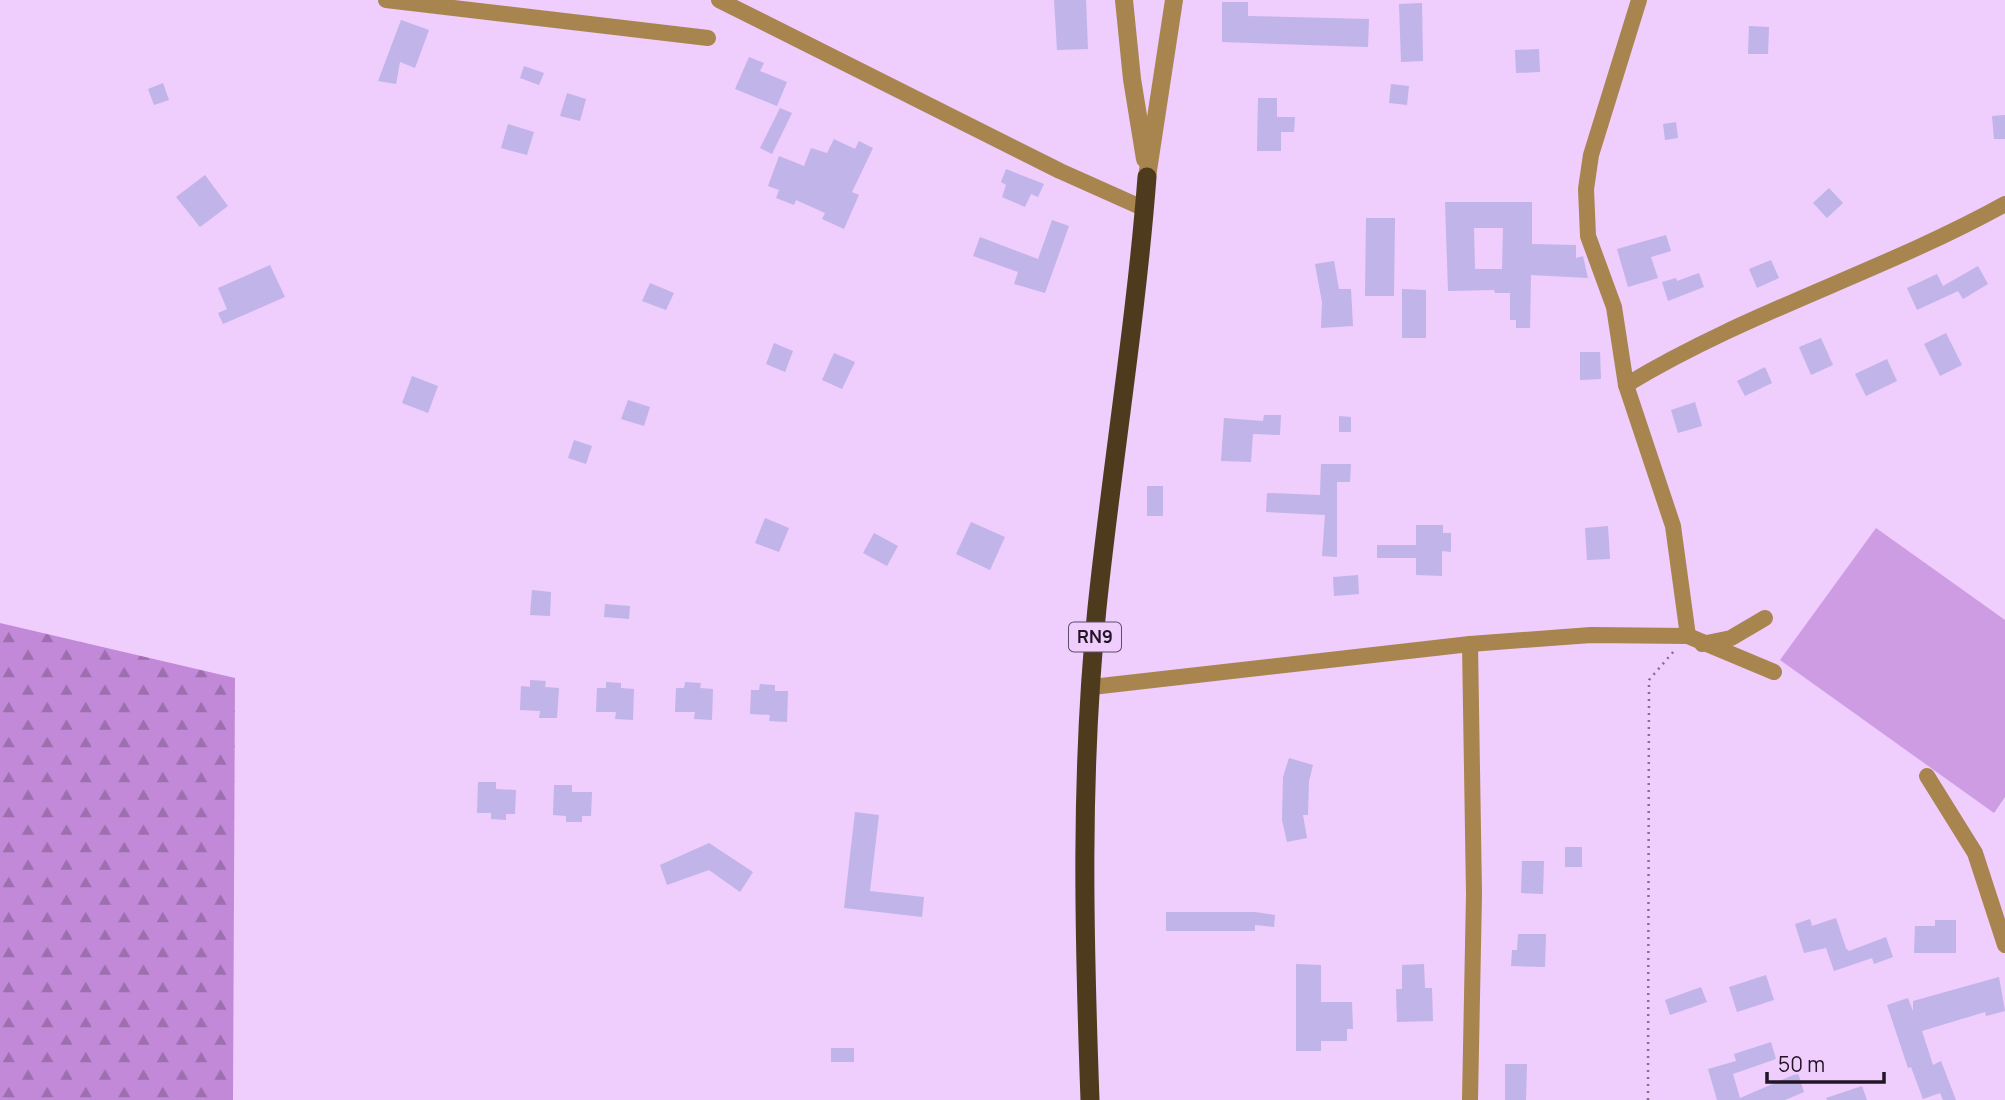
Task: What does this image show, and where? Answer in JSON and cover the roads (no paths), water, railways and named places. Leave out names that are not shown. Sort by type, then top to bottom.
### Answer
[{"type":"highway","name":"RN9","points":[[1090,1100],[1084,895],[1085,790],[1097,610],[1147,177]]},
{"type":"street","points":[[386,0],[708,38]]},
{"type":"street","points":[[719,0],[1060,171],[1145,209]]},
{"type":"street","points":[[1124,0],[1132,79],[1147,177]]},
{"type":"street","points":[[1147,177],[1174,0]]},
{"type":"street","points":[[1639,0],[1591,155],[1586,189],[1588,236],[1614,307],[1626,385],[1673,526],[1695,640]]},
{"type":"street","points":[[1626,385],[1685,350],[1882,263],[2005,204]]},
{"type":"street","points":[[1092,687],[1470,644],[1591,635],[1695,640],[1731,638],[1765,618]]},
{"type":"street","points":[[1695,640],[1774,672]]},
{"type":"street","points":[[1470,644],[1474,894],[1470,1100]]},
{"type":"street","points":[[1927,776],[1975,853],[2005,945]]}]
